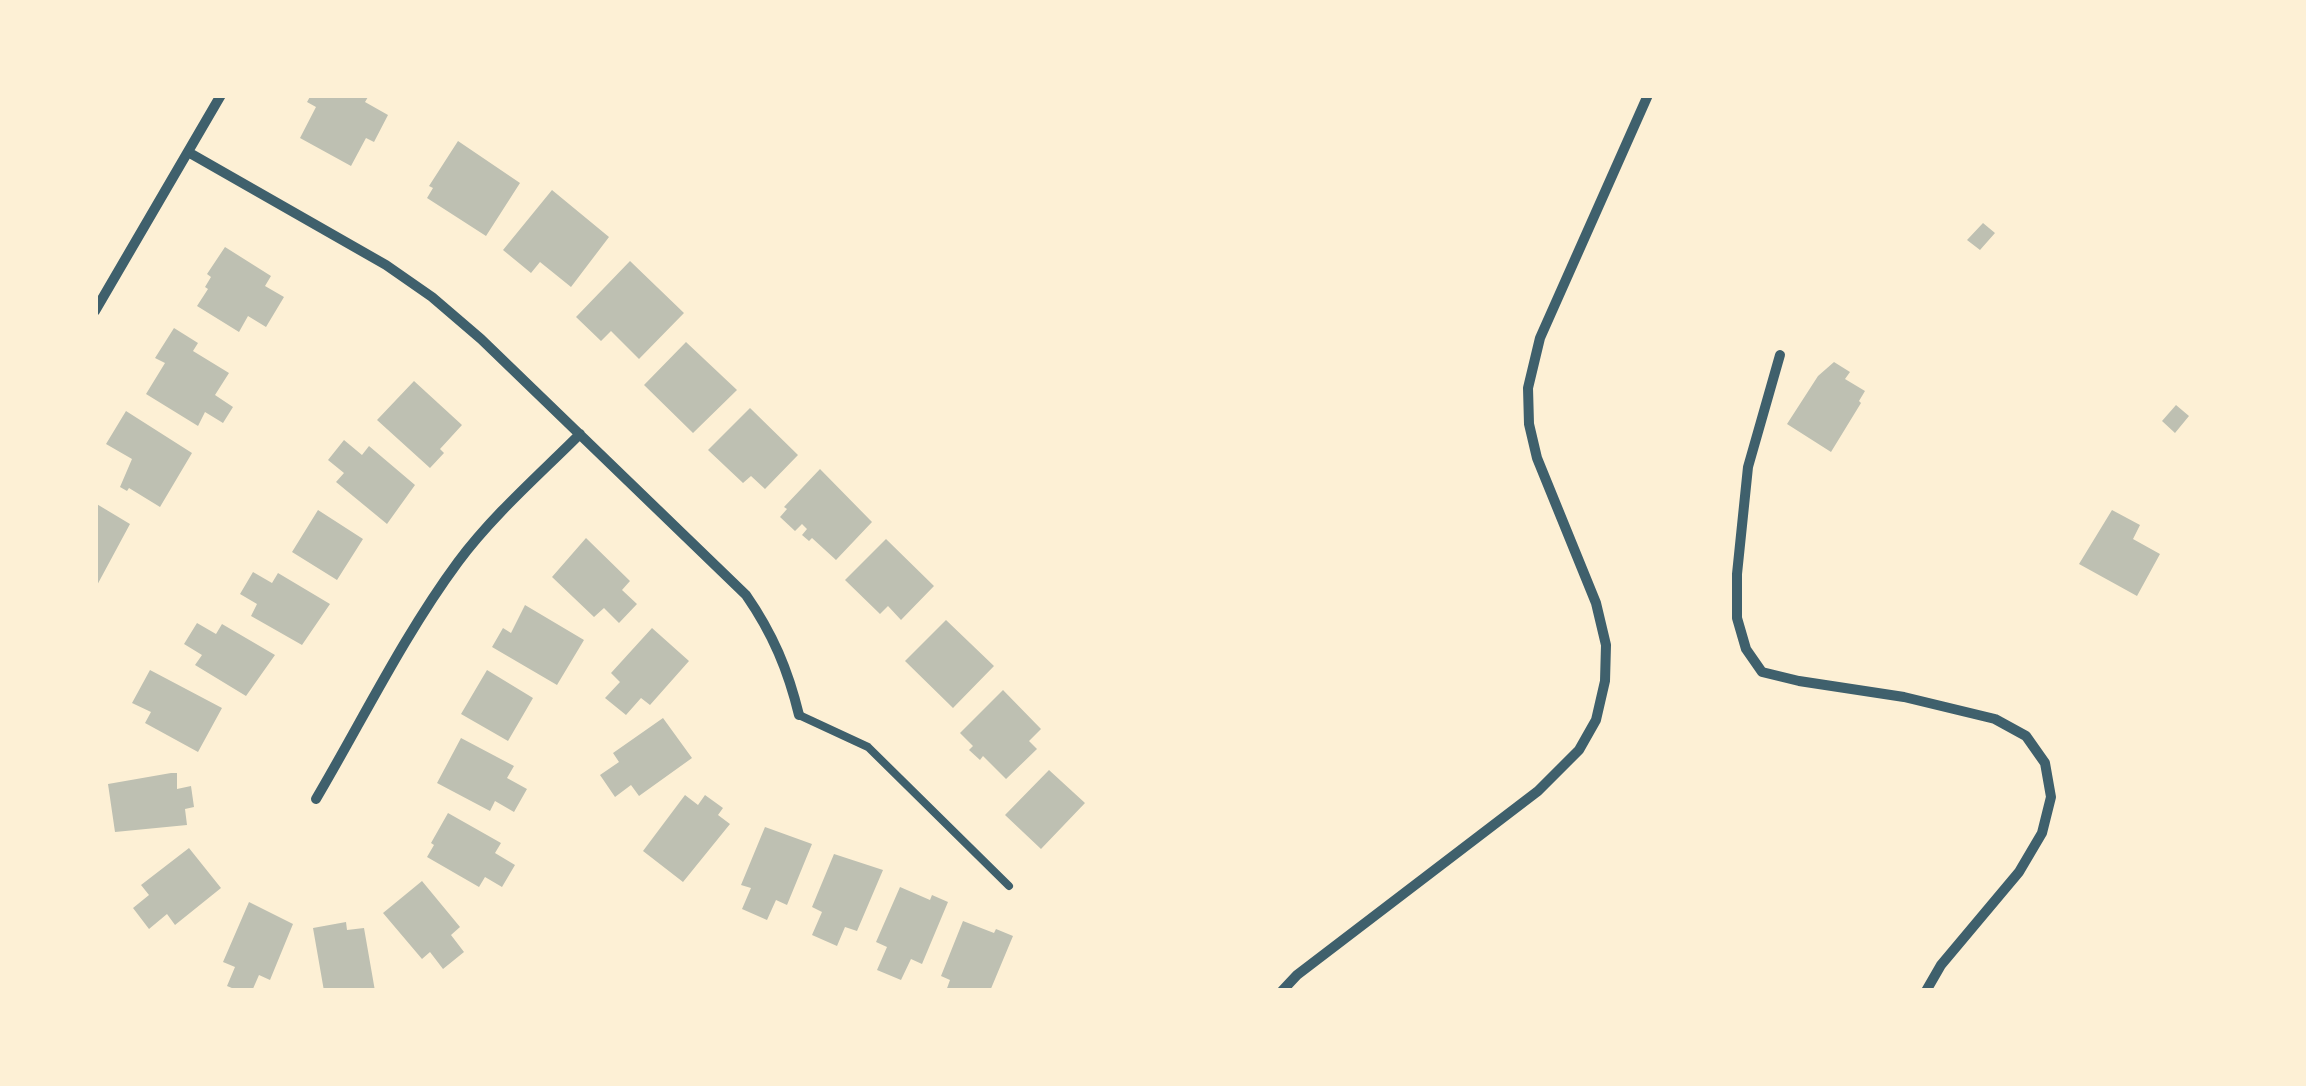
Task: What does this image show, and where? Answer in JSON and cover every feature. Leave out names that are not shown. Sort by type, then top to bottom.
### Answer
[{"type":"street","points":[[95,312],[221,95]]},
{"type":"street","points":[[1282,991],[1297,975],[1538,791],[1579,750],[1596,720],[1605,681],[1606,645],[1596,603],[1537,458],[1529,424],[1528,388],[1540,338],[1648,95]]},
{"type":"street","points":[[188,152],[386,265],[482,339],[746,596],[770,630],[782,657],[798,715]]},
{"type":"street","points":[[1780,356],[1748,466],[1737,574],[1738,618],[1746,649],[1762,672],[1904,697],[1995,719],[2026,736],[2045,763],[2052,797],[2042,833],[2018,872],[1941,965],[1926,991]]},
{"type":"street","points":[[316,800],[459,560],[518,494],[580,434]]},
{"type":"lane","points":[[798,715],[868,747],[1010,886]]},
{"type":"building","points":[[311,95],[365,95],[365,102],[388,115],[374,142],[366,138],[351,166],[300,138],[316,107],[307,102]]},
{"type":"building","points":[[458,141],[520,183],[486,236],[427,198],[433,188],[429,186]]},
{"type":"building","points":[[552,190],[609,237],[571,287],[540,262],[531,273],[503,250]]},
{"type":"building","points":[[1983,223],[1995,233],[1980,250],[1967,240]]},
{"type":"building","points":[[225,247],[271,276],[265,286],[284,297],[266,327],[248,316],[239,332],[197,306],[208,289],[205,287],[211,277],[207,274]]},
{"type":"building","points":[[630,261],[684,313],[639,359],[611,331],[601,341],[576,317]]},
{"type":"building","points":[[174,328],[198,343],[193,351],[229,373],[215,395],[233,407],[223,423],[205,412],[198,426],[146,394],[165,363],[155,358]]},
{"type":"building","points":[[686,342],[737,390],[693,433],[644,385]]},
{"type":"building","points":[[1834,362],[1850,372],[1845,379],[1865,391],[1831,452],[1787,424],[1818,376]]},
{"type":"building","points":[[414,381],[462,425],[440,449],[444,453],[430,468],[377,420]]},
{"type":"building","points":[[2176,405],[2189,416],[2175,433],[2162,421]]},
{"type":"building","points":[[750,408],[798,455],[765,489],[751,476],[743,483],[708,450]]},
{"type":"building","points":[[126,411],[192,453],[160,507],[129,488],[127,491],[120,487],[132,459],[106,444]]},
{"type":"building","points":[[344,440],[362,455],[369,446],[415,485],[387,524],[336,482],[344,473],[328,460]]},
{"type":"building","points":[[820,469],[872,522],[836,560],[812,538],[809,541],[802,535],[807,529],[802,524],[795,531],[780,517],[787,509],[784,507]]},
{"type":"building","points":[[95,503],[130,524],[95,589]]},
{"type":"building","points":[[318,510],[363,539],[337,580],[292,552]]},
{"type":"building","points":[[2112,510],[2140,525],[2133,539],[2160,554],[2137,596],[2079,564]]},
{"type":"building","points":[[586,538],[630,581],[622,590],[637,604],[619,623],[604,608],[594,617],[552,577]]},
{"type":"building","points":[[886,539],[934,586],[901,620],[888,606],[880,614],[845,580]]},
{"type":"building","points":[[253,572],[272,583],[278,573],[330,604],[302,645],[251,616],[257,604],[240,594]]},
{"type":"building","points":[[525,605],[584,640],[557,685],[492,647],[503,628],[511,633]]},
{"type":"building","points":[[946,620],[994,666],[953,708],[905,661]]},
{"type":"building","points":[[197,623],[216,634],[222,624],[275,655],[246,696],[195,665],[202,655],[184,644]]},
{"type":"building","points":[[652,628],[689,661],[650,705],[641,698],[626,715],[605,698],[620,682],[611,673]]},
{"type":"building","points":[[150,670],[222,708],[198,752],[145,723],[151,712],[132,703]]},
{"type":"building","points":[[487,670],[533,698],[508,741],[461,714]]},
{"type":"building","points":[[1003,690],[1041,729],[1029,741],[1037,749],[1006,779],[983,756],[980,760],[969,750],[973,746],[960,733]]},
{"type":"building","points":[[663,718],[692,758],[639,796],[631,785],[615,797],[600,775],[619,762],[613,753]]},
{"type":"building","points":[[461,738],[514,766],[507,778],[527,789],[514,812],[495,801],[490,811],[437,783]]},
{"type":"building","points":[[1049,770],[1085,803],[1041,849],[1005,815]]},
{"type":"building","points":[[177,773],[177,789],[191,786],[194,807],[185,809],[187,825],[115,832],[108,784]]},
{"type":"building","points":[[685,795],[698,805],[705,795],[723,808],[718,815],[730,824],[683,882],[643,851]]},
{"type":"building","points":[[448,813],[501,843],[495,853],[515,865],[502,887],[485,877],[479,887],[427,857]]},
{"type":"building","points":[[765,827],[812,844],[787,905],[776,900],[767,920],[742,909],[751,888],[741,885]]},
{"type":"building","points":[[189,848],[221,888],[175,925],[167,914],[149,929],[133,908],[149,895],[141,885]]},
{"type":"building","points":[[834,854],[883,870],[857,931],[845,927],[837,946],[812,935],[822,912],[812,907]]},
{"type":"building","points":[[422,881],[460,927],[451,935],[464,952],[443,969],[430,952],[422,959],[383,913]]},
{"type":"building","points":[[900,887],[930,900],[932,895],[948,902],[922,964],[911,959],[901,980],[877,970],[887,947],[876,942]]},
{"type":"building","points":[[249,902],[293,924],[270,980],[259,975],[252,991],[239,991],[227,986],[235,967],[223,962]]},
{"type":"building","points":[[963,921],[1013,936],[990,991],[946,991],[950,980],[941,976]]},
{"type":"building","points":[[346,922],[347,930],[364,928],[375,991],[324,991],[313,928]]}]
